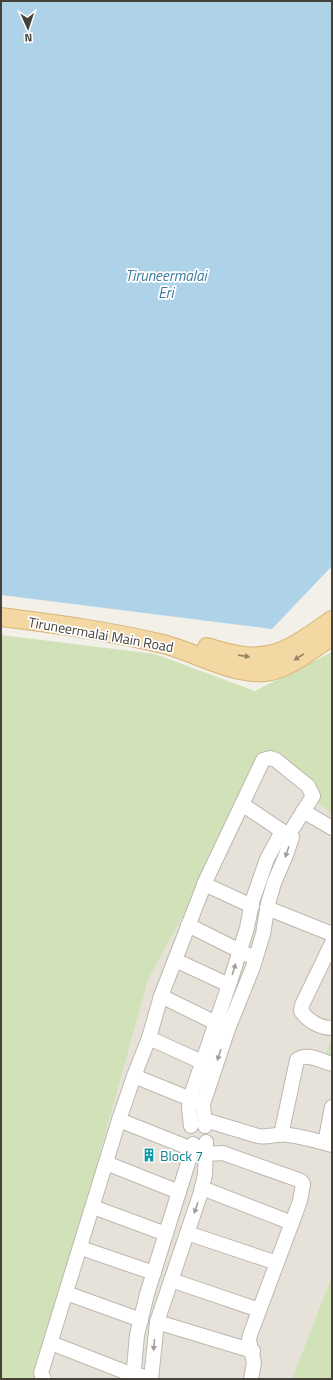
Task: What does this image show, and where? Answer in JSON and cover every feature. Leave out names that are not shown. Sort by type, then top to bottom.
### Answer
[{"type":"main road","name":"Tiruneermalai Main Road","points":[[1,606],[68,614],[129,625],[172,635],[222,652],[251,657],[273,655],[284,651],[332,620]]},
{"type":"main road","name":"Tiruneermalai Main Road","points":[[1,617],[137,638],[178,648],[227,666],[251,672],[267,672],[282,667],[332,636]]},
{"type":"street","points":[[44,1379],[42,1373],[66,1293],[106,1163],[134,1076],[149,1038],[161,996],[204,884],[263,760],[270,758],[276,760],[308,786],[313,796],[287,833],[280,835],[267,859],[229,985],[222,1025],[203,1104],[200,1124]]},
{"type":"street","points":[[133,1377],[137,1336],[149,1287],[179,1192],[199,1147],[209,1135],[207,1128],[200,1124],[189,1109],[190,1098],[202,1062],[256,959],[274,883],[292,837],[242,804]]},
{"type":"street","points":[[303,811],[332,828]]},
{"type":"street","points":[[204,884],[252,906]]},
{"type":"street","points":[[267,908],[332,934]]},
{"type":"street","points":[[188,925],[256,959]]},
{"type":"street","points":[[331,949],[302,1005],[301,1011],[309,1020],[326,1028],[332,1028]]},
{"type":"street","points":[[175,960],[229,985]]},
{"type":"street","points":[[161,996],[222,1025]]},
{"type":"street","points":[[149,1038],[202,1062]]},
{"type":"street","points":[[281,1134],[297,1060],[301,1057],[307,1057],[332,1064]]},
{"type":"street","points":[[134,1076],[203,1104]]},
{"type":"street","points":[[51,1343],[133,1377],[153,1378],[157,1322],[202,1188],[204,1175],[199,1147],[188,1139],[187,1132],[200,1124],[258,1136],[265,1137],[281,1134],[328,1144],[332,1107]]},
{"type":"street","points":[[120,1120],[301,1180],[303,1190],[250,1335],[249,1340],[254,1368],[251,1379]]},
{"type":"street","points":[[106,1163],[179,1192]]},
{"type":"street","points":[[202,1188],[292,1222]]},
{"type":"street","points":[[93,1207],[166,1234]]},
{"type":"street","points":[[187,1233],[277,1263]]},
{"type":"street","points":[[81,1248],[154,1273]]},
{"type":"street","points":[[171,1280],[259,1310]]},
{"type":"street","points":[[149,1287],[167,1293]]},
{"type":"street","points":[[66,1293],[140,1320]]},
{"type":"street","points":[[157,1322],[252,1352]]},
{"type":"shaded area","points":[[266,763],[332,814],[332,1035],[325,1057],[332,1059],[332,1275],[292,1379],[38,1379],[148,980]]},
{"type":"green space","points":[[1,635],[155,654],[255,691],[332,652],[332,814],[266,763],[148,980],[38,1379],[1,1379]]},
{"type":"green space","points":[[332,1035],[332,1059],[325,1057]]},
{"type":"green space","points":[[332,1275],[332,1379],[292,1379]]},
{"type":"water","name":"Tiruneermalai Eri","points":[[1,1],[332,1],[332,566],[272,629],[1,595]]},
{"type":"place","name":"Block 7","points":[[149,1155]]}]
